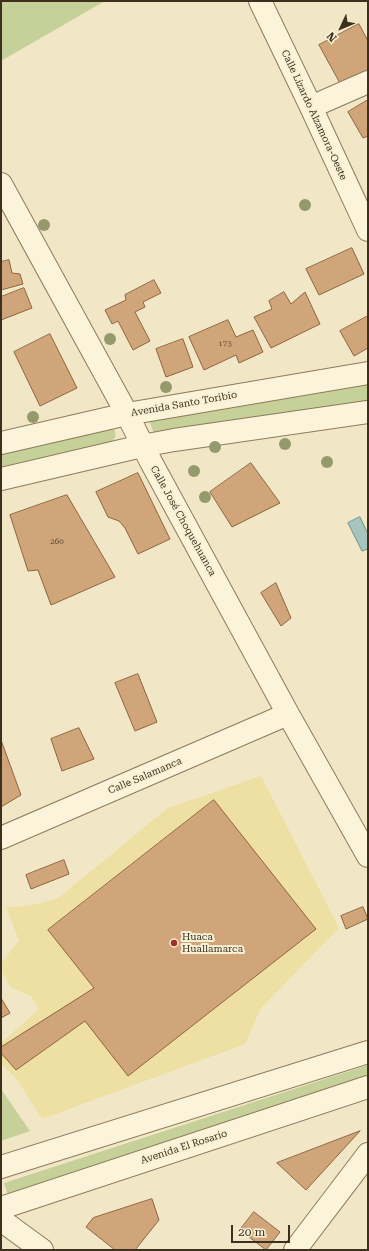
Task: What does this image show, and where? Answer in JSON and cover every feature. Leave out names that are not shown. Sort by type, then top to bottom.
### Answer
[{"type":"street","name":"Calle Lizardo Alzamora-Oeste","points":[[260,1],[368,230]]},
{"type":"street","points":[[311,107],[368,82]]},
{"type":"street","name":"Calle José Choquehuanca","points":[[3,192],[127,414],[142,446],[288,714],[368,856]]},
{"type":"street","name":"Avenida Santo Toribio","points":[[1,443],[127,414],[368,373]]},
{"type":"street","points":[[1,479],[174,440],[368,412]]},
{"type":"street","name":"Calle Salamanca","points":[[1,838],[288,714]]},
{"type":"street","points":[[1,1167],[368,1052]]},
{"type":"street","name":"Avenida El Rosario","points":[[1,1208],[368,1086]]},
{"type":"street","points":[[295,1250],[368,1154]]},
{"type":"street","points":[[1,1220],[42,1250]]},
{"type":"green space","points":[[1,1],[105,1],[1,61]]},
{"type":"green space","points":[[368,382],[368,403],[155,436],[148,418]]},
{"type":"green space","points":[[112,426],[116,435],[110,443],[1,474],[1,452]]},
{"type":"green space","points":[[368,1065],[368,1081],[9,1198],[4,1183]]},
{"type":"green space","points":[[1,1089],[30,1131],[1,1141]]},
{"type":"sand","points":[[261,776],[339,928],[261,1008],[245,1044],[42,1119],[16,1078],[1,1064],[1,1043],[39,1009],[31,996],[11,987],[1,971],[1,964],[19,940],[6,907],[27,906],[57,899],[168,808]]},
{"type":"water","points":[[360,517],[368,534],[368,549],[362,551],[348,523]]},
{"type":"building","points":[[359,24],[368,41],[368,71],[341,85],[319,45]]},
{"type":"building","points":[[368,100],[368,136],[363,138],[348,112]]},
{"type":"building","points":[[352,248],[364,274],[319,295],[306,269]]},
{"type":"building","points":[[9,260],[12,273],[20,274],[23,284],[1,290],[1,262]]},
{"type":"building","points":[[154,280],[161,293],[143,302],[145,307],[135,312],[150,341],[133,350],[118,321],[112,324],[105,310],[126,300],[125,295]]},
{"type":"building","points":[[24,288],[32,308],[1,320],[1,297]]},
{"type":"building","points":[[284,292],[291,304],[305,292],[320,324],[271,348],[254,317],[272,309],[269,301]]},
{"type":"building","points":[[368,316],[368,348],[354,356],[340,331]]},
{"type":"building","points":[[228,320],[236,337],[253,330],[263,352],[239,363],[236,355],[204,370],[189,337]]},
{"type":"building","points":[[50,334],[77,388],[40,406],[14,352]]},
{"type":"building","points":[[183,339],[193,367],[166,377],[156,349]]},
{"type":"building","points":[[251,463],[280,503],[232,527],[210,492]]},
{"type":"building","points":[[138,473],[170,539],[138,554],[125,528],[119,521],[108,517],[96,492]]},
{"type":"building","points":[[67,495],[115,577],[51,605],[38,570],[28,571],[10,515]]},
{"type":"building","points":[[276,583],[291,618],[281,626],[261,593]]},
{"type":"building","points":[[138,674],[157,722],[135,731],[115,683]]},
{"type":"building","points":[[79,728],[94,759],[62,771],[51,739]]},
{"type":"building","points":[[1,740],[21,795],[1,807]]},
{"type":"building","points":[[214,800],[316,929],[128,1076],[85,1021],[16,1070],[1,1053],[1,1047],[94,988],[48,930]]},
{"type":"building","points":[[64,860],[69,874],[31,889],[26,875]]},
{"type":"building","points":[[363,907],[368,919],[346,929],[341,916]]},
{"type":"building","points":[[1,998],[10,1013],[1,1018]]},
{"type":"building","points":[[360,1131],[306,1190],[277,1163]]},
{"type":"building","points":[[152,1199],[159,1220],[135,1250],[115,1250],[86,1227],[93,1218]]},
{"type":"building","points":[[254,1212],[280,1232],[266,1250],[240,1230]]},
{"type":"place","name":"Huaca Huallamarca","points":[[174,943]]}]
